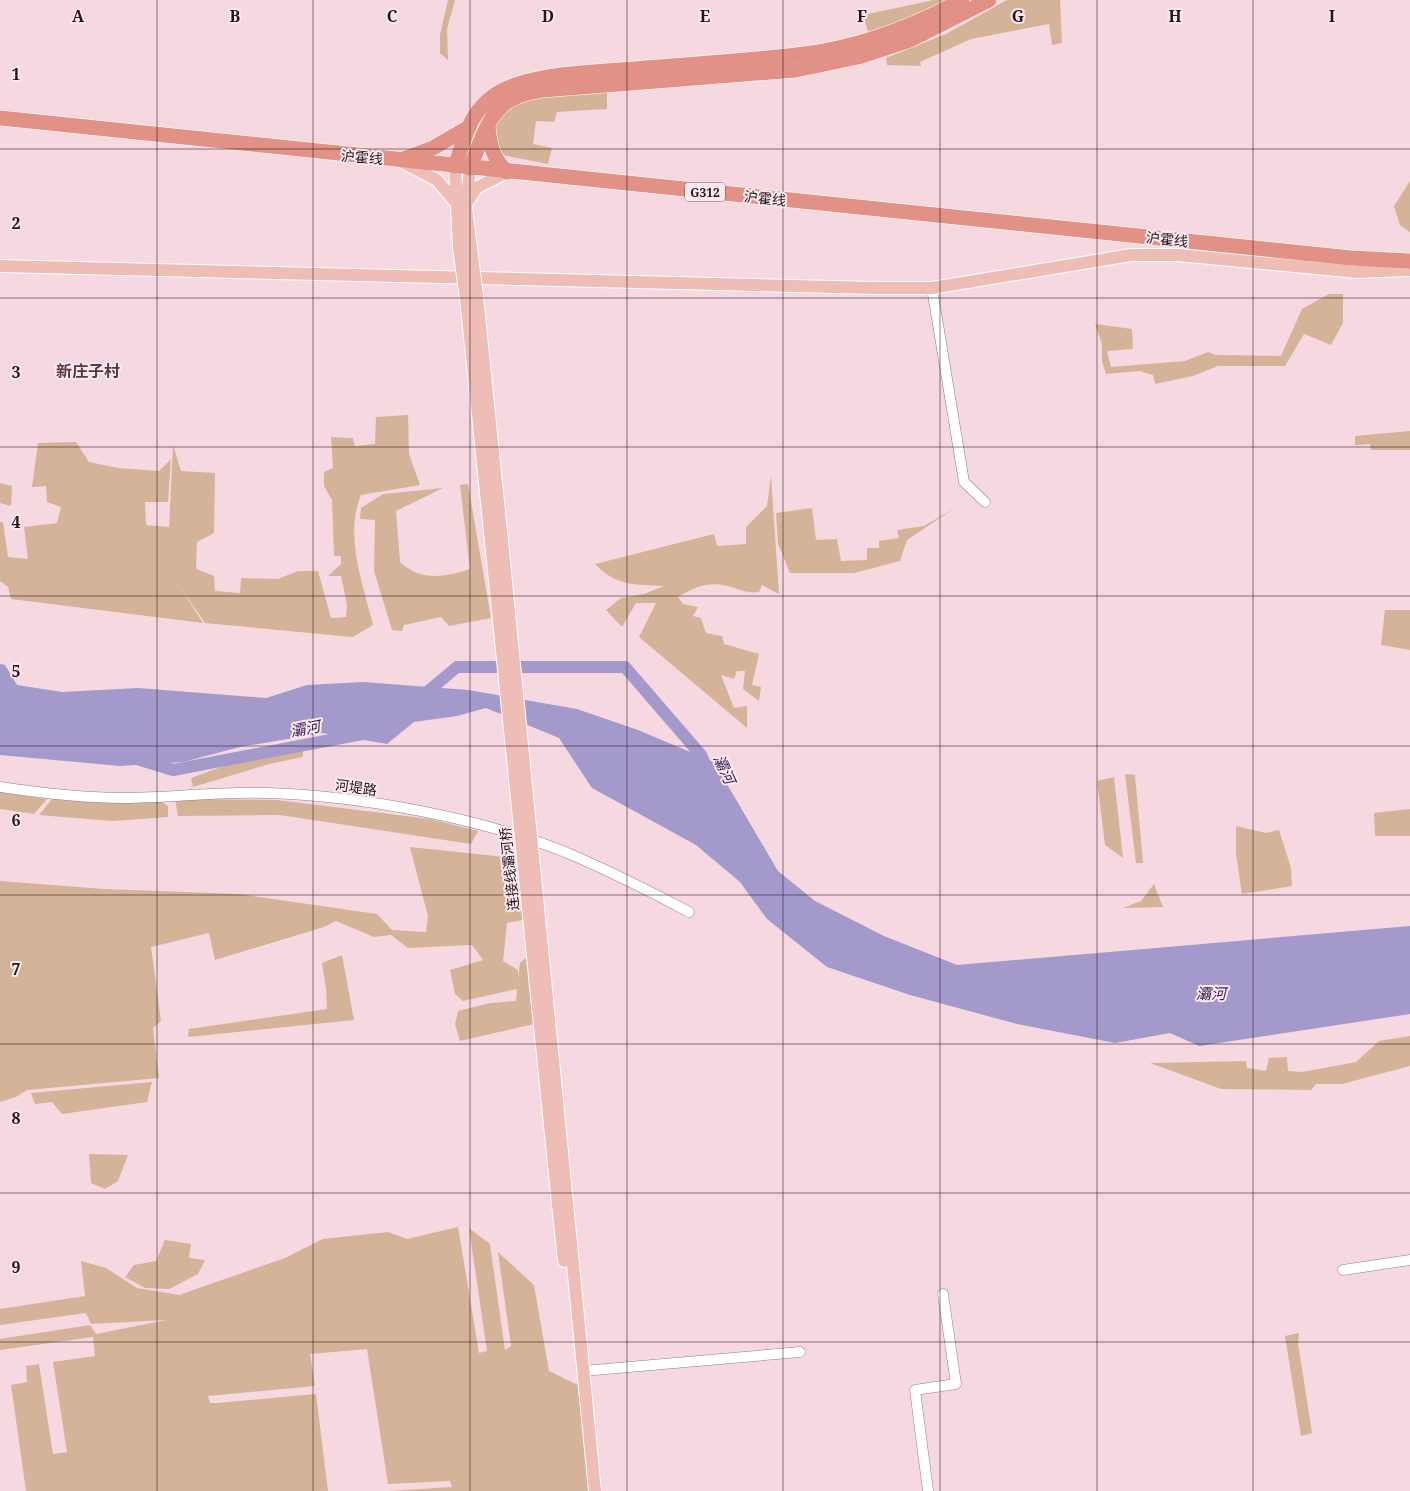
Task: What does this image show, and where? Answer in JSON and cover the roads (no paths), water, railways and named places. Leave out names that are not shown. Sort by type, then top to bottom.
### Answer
[{"type":"highway","points":[[463,167],[469,127],[474,113],[496,94],[524,82],[569,74],[750,60],[852,46],[935,15],[962,0]]},
{"type":"highway","points":[[463,167],[499,108],[516,97],[543,90],[796,70],[858,57],[910,40],[989,0]]},
{"type":"highway","name":"沪霍线","points":[[0,118],[1350,258],[1410,261]]},
{"type":"highway","points":[[488,124],[490,148],[507,172]]},
{"type":"highway","points":[[398,160],[433,148],[469,127]]},
{"type":"main road","points":[[398,160],[437,180],[461,204],[476,188],[507,172]]},
{"type":"main road","name":"连接线灞河桥","points":[[463,167],[461,204],[465,248],[562,1203]]},
{"type":"main road","points":[[0,266],[932,288],[1130,254],[1178,254],[1356,272],[1410,270]]},
{"type":"main road","points":[[562,1203],[583,1371],[595,1491]]},
{"type":"main road","points":[[562,1203],[589,1491]]},
{"type":"street","points":[[932,288],[964,482],[985,502]]},
{"type":"street","name":"河堤路","points":[[0,787],[92,798],[228,792],[305,795],[384,805],[436,816],[538,843],[618,876],[689,912]]},
{"type":"street","points":[[1343,1270],[1410,1260]]},
{"type":"street","points":[[928,1491],[915,1390],[956,1384],[943,1294]]},
{"type":"street","points":[[583,1371],[800,1352]]},
{"type":"water","name":"灞河","points":[[0,664],[5,665],[17,685],[62,692],[138,688],[266,698],[307,685],[363,682],[468,690],[577,709],[638,730],[714,762],[778,871],[815,901],[884,936],[957,965],[1410,926],[1410,1014],[1199,1046],[1170,1033],[1115,1043],[1017,1024],[910,995],[827,967],[767,919],[740,882],[696,845],[592,788],[559,738],[486,708],[457,716],[414,722],[387,744],[323,733],[240,747],[183,762],[120,766],[0,755]]},
{"type":"waterway","name":"灞河","points":[[420,698],[457,667],[625,667],[701,755],[708,771]]},
{"type":"waterway","name":"灞河","points":[[137,759],[173,770],[362,734]]},
{"type":"district","name":"新庄子村","points":[[88,371]]}]
